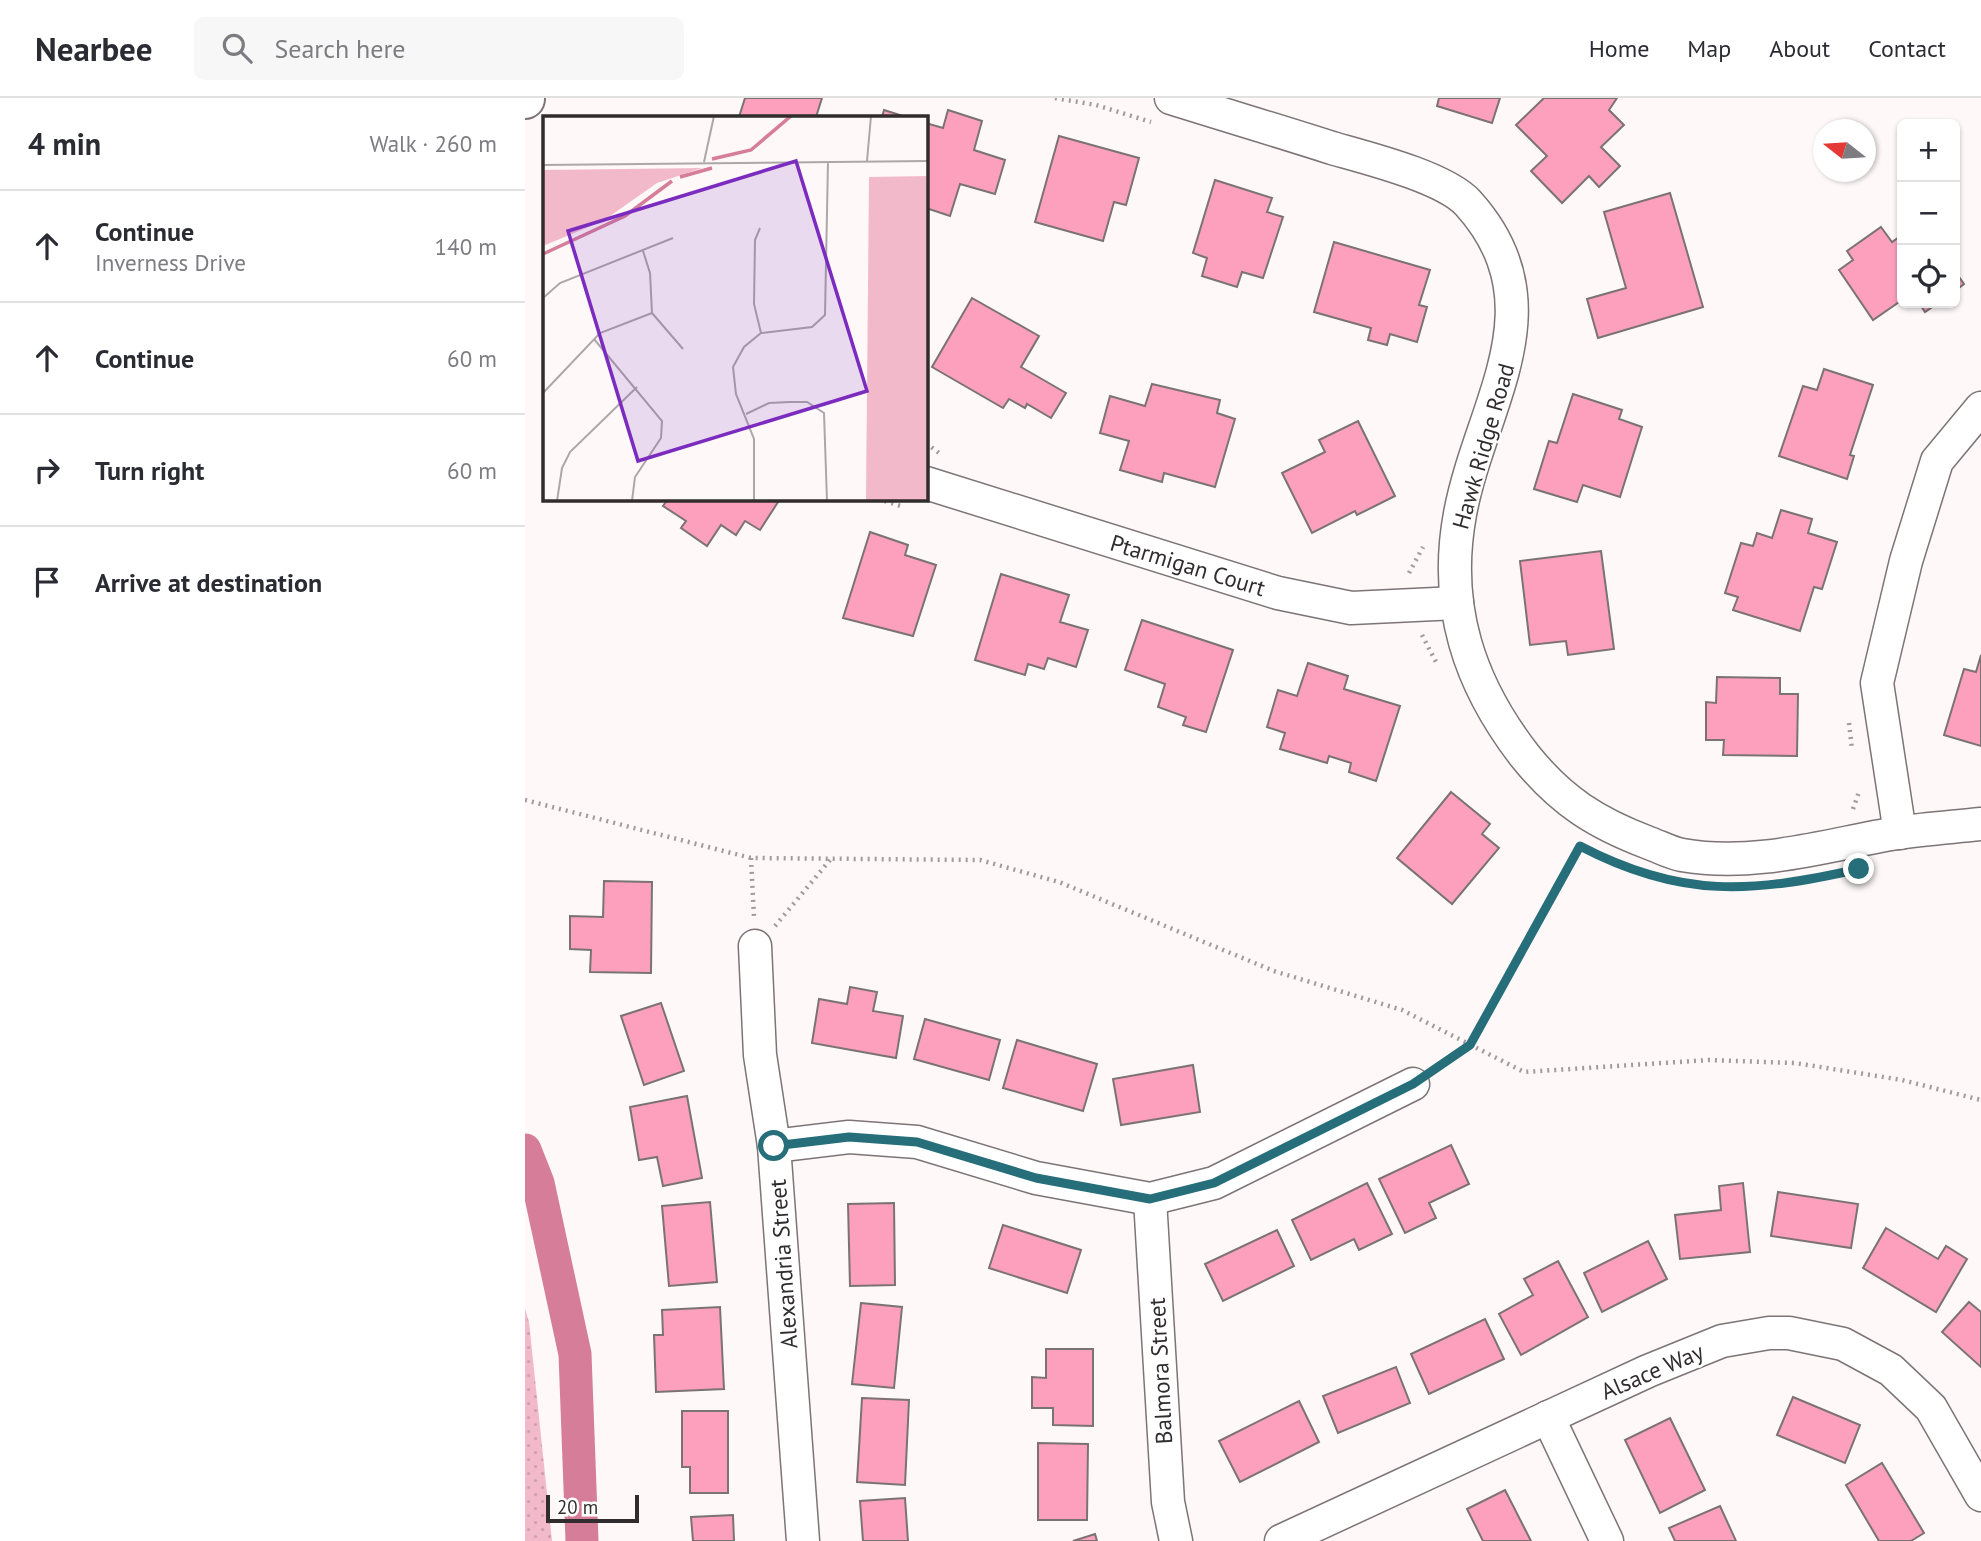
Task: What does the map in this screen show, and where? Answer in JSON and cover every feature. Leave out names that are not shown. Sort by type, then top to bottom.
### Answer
[{"type":"street","name":"Hawk Ridge Road","points":[[1166,112],[1417,174],[1466,201],[1500,250],[1512,298],[1509,352],[1460,512],[1455,558],[1457,603],[1471,669],[1505,730],[1547,784],[1604,826],[1681,855],[1764,859],[1900,833],[1981,824]]},
{"type":"street","points":[[1900,833],[1877,683],[1906,561],[1937,461],[1981,408]]},
{"type":"street","name":"Ptarmigan Court","points":[[929,484],[1277,593],[1351,608],[1457,603]]},
{"type":"street","name":"Alexandria Street","points":[[755,946],[760,1055],[774,1146],[803,1541]]},
{"type":"street","points":[[774,1146],[849,1137],[917,1142],[1036,1178],[1150,1199],[1214,1183],[1413,1084]]},
{"type":"street","name":"Balmora Street","points":[[1150,1199],[1168,1502],[1176,1541]]},
{"type":"street","name":"Alsace Way","points":[[1281,1541],[1548,1417],[1721,1341],[1769,1333],[1789,1333],[1843,1344],[1891,1370],[1931,1408],[1981,1495]]},
{"type":"street","points":[[1548,1417],[1607,1541]]},
{"type":"path","points":[[1055,98],[1166,112]]},
{"type":"path","points":[[927,457],[929,484]]},
{"type":"path","points":[[1406,579],[1425,541]]},
{"type":"path","points":[[1419,629],[1437,663]]},
{"type":"path","points":[[1849,717],[1853,754]]},
{"type":"path","points":[[1848,814],[1856,807],[1859,788]]},
{"type":"path","points":[[525,800],[751,858],[981,860],[1059,881],[1274,971],[1402,1010],[1524,1072],[1709,1060],[1795,1063],[1902,1080],[1981,1100]]},
{"type":"path","points":[[1572,839],[1592,852]]},
{"type":"path","points":[[1413,1084],[1470,1045],[1580,846]]},
{"type":"path","points":[[751,858],[755,946]]},
{"type":"path","points":[[755,946],[785,916],[829,860]]},
{"type":"shaded area","points":[[525,1309],[529,1322],[552,1541],[525,1541]]},
{"type":"building","points":[[745,98],[822,98],[816,116],[739,116]]},
{"type":"building","points":[[1439,98],[1500,98],[1492,123],[1437,106]]},
{"type":"building","points":[[1544,98],[1617,98],[1609,110],[1624,125],[1601,147],[1620,166],[1599,187],[1589,176],[1562,203],[1531,171],[1547,156],[1516,125]]},
{"type":"building","points":[[884,110],[903,116],[882,116]]},
{"type":"building","points":[[948,110],[982,121],[974,150],[1005,160],[995,194],[960,184],[950,216],[927,208],[927,123],[943,128]]},
{"type":"building","points":[[1059,136],[1139,158],[1126,205],[1114,202],[1103,241],[1035,222]]},
{"type":"building","points":[[1215,180],[1272,198],[1267,212],[1283,217],[1263,278],[1242,272],[1237,287],[1202,276],[1207,258],[1193,253]]},
{"type":"building","points":[[1670,193],[1703,307],[1598,338],[1587,299],[1626,288],[1604,212]]},
{"type":"building","points":[[1881,227],[1892,242],[1897,238],[1897,303],[1873,320],[1839,270],[1853,260],[1847,251]]},
{"type":"building","points":[[1334,242],[1430,270],[1419,305],[1427,307],[1417,342],[1390,334],[1387,345],[1368,340],[1371,328],[1314,312]]},
{"type":"building","points":[[972,298],[1039,336],[1021,367],[1066,393],[1051,418],[1027,404],[1025,408],[1009,399],[1003,408],[932,367]]},
{"type":"building","points":[[1824,369],[1873,385],[1850,455],[1854,456],[1847,479],[1779,456],[1803,386],[1817,390]]},
{"type":"building","points":[[1152,384],[1220,400],[1217,413],[1235,419],[1215,487],[1164,473],[1162,482],[1120,470],[1129,441],[1100,433],[1110,396],[1145,406]]},
{"type":"building","points":[[1573,394],[1622,410],[1619,419],[1642,427],[1620,497],[1583,485],[1577,502],[1534,489],[1549,441],[1557,443]]},
{"type":"building","points":[[1358,421],[1395,496],[1357,515],[1355,511],[1312,533],[1282,473],[1325,452],[1319,440]]},
{"type":"building","points":[[667,500],[779,500],[760,530],[745,521],[736,535],[721,525],[707,546],[681,528],[686,521],[663,506]]},
{"type":"building","points":[[1781,510],[1812,519],[1808,533],[1837,542],[1822,589],[1814,587],[1800,631],[1733,610],[1738,597],[1725,593],[1741,543],[1753,546],[1757,533],[1772,538]]},
{"type":"building","points":[[870,532],[908,545],[905,555],[936,565],[913,636],[843,618]]},
{"type":"building","points":[[1601,551],[1614,649],[1568,655],[1566,641],[1530,645],[1520,561]]},
{"type":"building","points":[[1001,574],[1069,595],[1060,622],[1088,630],[1076,667],[1048,658],[1044,669],[1028,664],[1025,675],[975,660]]},
{"type":"building","points":[[1142,620],[1233,650],[1206,732],[1183,725],[1186,717],[1158,707],[1165,684],[1125,670]]},
{"type":"building","points":[[1981,655],[1981,746],[1944,735],[1964,669],[1976,672]]},
{"type":"building","points":[[1308,663],[1348,676],[1344,689],[1400,706],[1376,781],[1349,772],[1351,763],[1329,756],[1327,763],[1280,749],[1285,733],[1267,727],[1278,690],[1297,696]]},
{"type":"building","points":[[1717,677],[1780,678],[1780,694],[1798,694],[1797,756],[1723,755],[1724,740],[1706,740],[1706,702],[1716,703]]},
{"type":"building","points":[[1451,792],[1490,824],[1482,834],[1499,848],[1452,904],[1397,858]]},
{"type":"building","points":[[604,881],[652,882],[651,973],[590,972],[591,950],[570,949],[570,916],[603,917]]},
{"type":"building","points":[[850,987],[877,992],[873,1011],[903,1016],[896,1058],[812,1043],[819,999],[847,1004]]},
{"type":"building","points":[[661,1003],[684,1071],[644,1085],[621,1016]]},
{"type":"building","points":[[925,1019],[1000,1040],[989,1080],[914,1059]]},
{"type":"building","points":[[1017,1040],[1097,1064],[1083,1111],[1003,1088]]},
{"type":"building","points":[[1193,1065],[1200,1112],[1121,1125],[1113,1079]]},
{"type":"building","points":[[687,1096],[702,1178],[663,1186],[657,1157],[639,1160],[630,1107]]},
{"type":"building","points":[[1451,1145],[1469,1184],[1429,1203],[1436,1218],[1405,1233],[1379,1179]]},
{"type":"building","points":[[1367,1183],[1392,1234],[1359,1250],[1354,1239],[1311,1260],[1292,1220]]},
{"type":"building","points":[[1743,1183],[1750,1252],[1680,1259],[1675,1215],[1721,1210],[1719,1186]]},
{"type":"building","points":[[1778,1192],[1858,1204],[1851,1248],[1771,1236]]},
{"type":"building","points":[[710,1202],[717,1282],[669,1286],[662,1206]]},
{"type":"building","points":[[894,1203],[895,1285],[850,1286],[848,1204]]},
{"type":"building","points":[[1003,1225],[1081,1250],[1067,1293],[989,1268]]},
{"type":"building","points":[[1886,1228],[1938,1259],[1946,1246],[1967,1259],[1936,1312],[1863,1268]]},
{"type":"building","points":[[1277,1230],[1294,1266],[1223,1301],[1205,1264]]},
{"type":"building","points":[[1648,1241],[1667,1279],[1602,1312],[1584,1273]]},
{"type":"building","points":[[1558,1261],[1588,1317],[1521,1355],[1499,1314],[1533,1295],[1524,1279]]},
{"type":"building","points":[[1969,1302],[1981,1312],[1981,1367],[1942,1332]]},
{"type":"building","points":[[861,1303],[902,1307],[894,1388],[852,1384]]},
{"type":"building","points":[[720,1307],[724,1389],[656,1392],[654,1335],[663,1335],[662,1310]]},
{"type":"building","points":[[1485,1319],[1504,1359],[1429,1394],[1411,1354]]},
{"type":"building","points":[[1046,1349],[1093,1349],[1093,1426],[1053,1425],[1053,1408],[1032,1408],[1032,1377],[1046,1378]]},
{"type":"building","points":[[1396,1367],[1410,1403],[1338,1433],[1323,1396]]},
{"type":"building","points":[[1793,1397],[1860,1425],[1845,1463],[1777,1435]]},
{"type":"building","points":[[862,1398],[909,1400],[905,1485],[857,1482]]},
{"type":"building","points":[[1299,1401],[1319,1442],[1240,1482],[1219,1441]]},
{"type":"building","points":[[682,1411],[728,1411],[728,1493],[690,1493],[690,1467],[682,1467]]},
{"type":"building","points":[[1670,1418],[1705,1490],[1660,1513],[1625,1440]]},
{"type":"building","points":[[1038,1443],[1088,1444],[1087,1520],[1038,1520]]},
{"type":"building","points":[[1882,1463],[1924,1533],[1911,1541],[1879,1541],[1846,1485]]},
{"type":"building","points":[[1505,1490],[1531,1541],[1483,1541],[1467,1509]]},
{"type":"building","points":[[905,1498],[908,1541],[863,1541],[860,1501]]},
{"type":"building","points":[[1720,1506],[1736,1541],[1675,1541],[1669,1528]]},
{"type":"building","points":[[733,1515],[734,1541],[693,1541],[691,1517]]},
{"type":"building","points":[[1095,1534],[1097,1541],[1073,1541]]},
{"type":"waterway","points":[[525,1150],[538,1183],[575,1354],[582,1541]]},
{"type":"route","points":[[774,1146],[849,1137],[917,1142],[1036,1178],[1150,1199],[1214,1183],[1413,1084],[1470,1045],[1580,846],[1615,864],[1669,882],[1723,889],[1789,885],[1859,869]]}]
